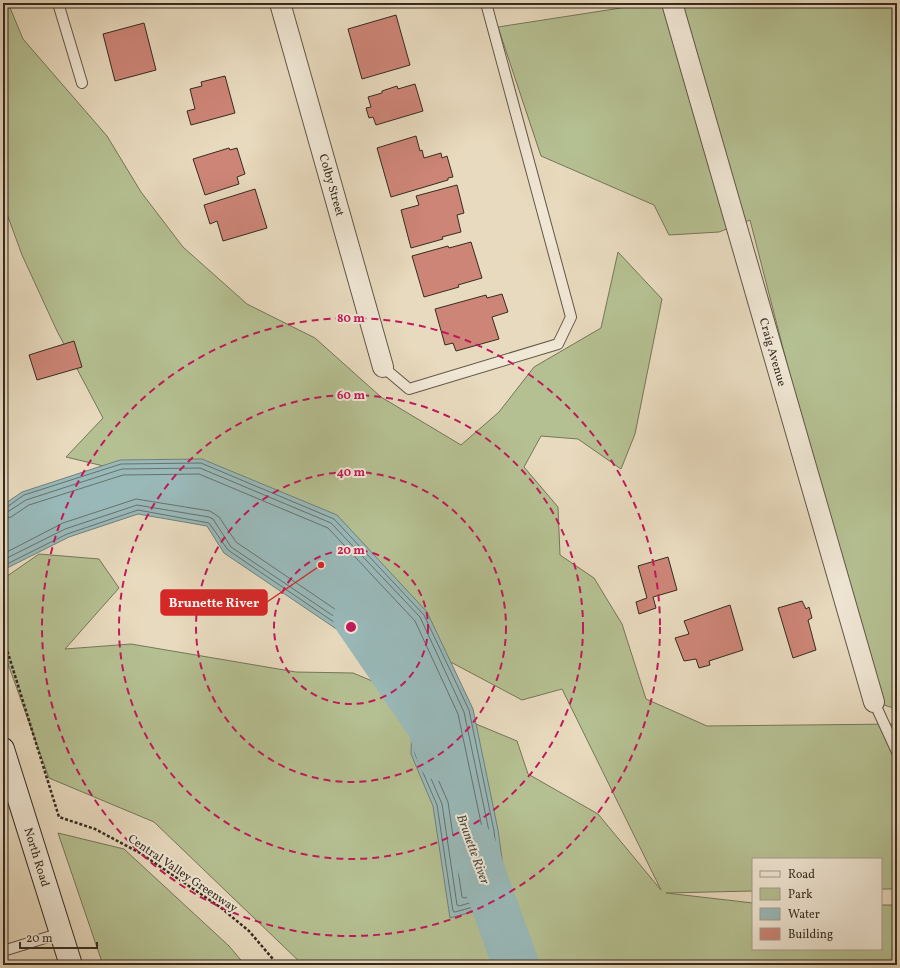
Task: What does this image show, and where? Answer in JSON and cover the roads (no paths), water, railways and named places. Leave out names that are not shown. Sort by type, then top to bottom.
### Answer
[{"type":"main road","name":"North Road","points":[[3,749],[71,965]]},
{"type":"street","name":"Colby Street","points":[[280,3],[383,366]]},
{"type":"street","name":"Craig Avenue","points":[[672,3],[874,702]]},
{"type":"lane","points":[[58,3],[82,82]]},
{"type":"lane","points":[[383,366],[409,389],[558,344],[571,317],[486,3]]},
{"type":"lane","points":[[874,702],[897,752]]},
{"type":"lane","points":[[3,951],[61,934]]},
{"type":"water","points":[[202,459],[337,515],[427,612],[473,709],[498,830],[508,902],[450,918],[433,806],[411,754],[413,690],[369,651],[224,553],[207,526],[138,514],[69,537],[3,570],[3,505],[22,492],[120,460]]},
{"type":"waterway","name":"Brunette River","points":[[356,618],[430,726],[441,758]]},
{"type":"waterway","name":"Brunette River","points":[[473,846],[516,965]]},
{"type":"place","name":"Brunette River","points":[[321,565]]}]
